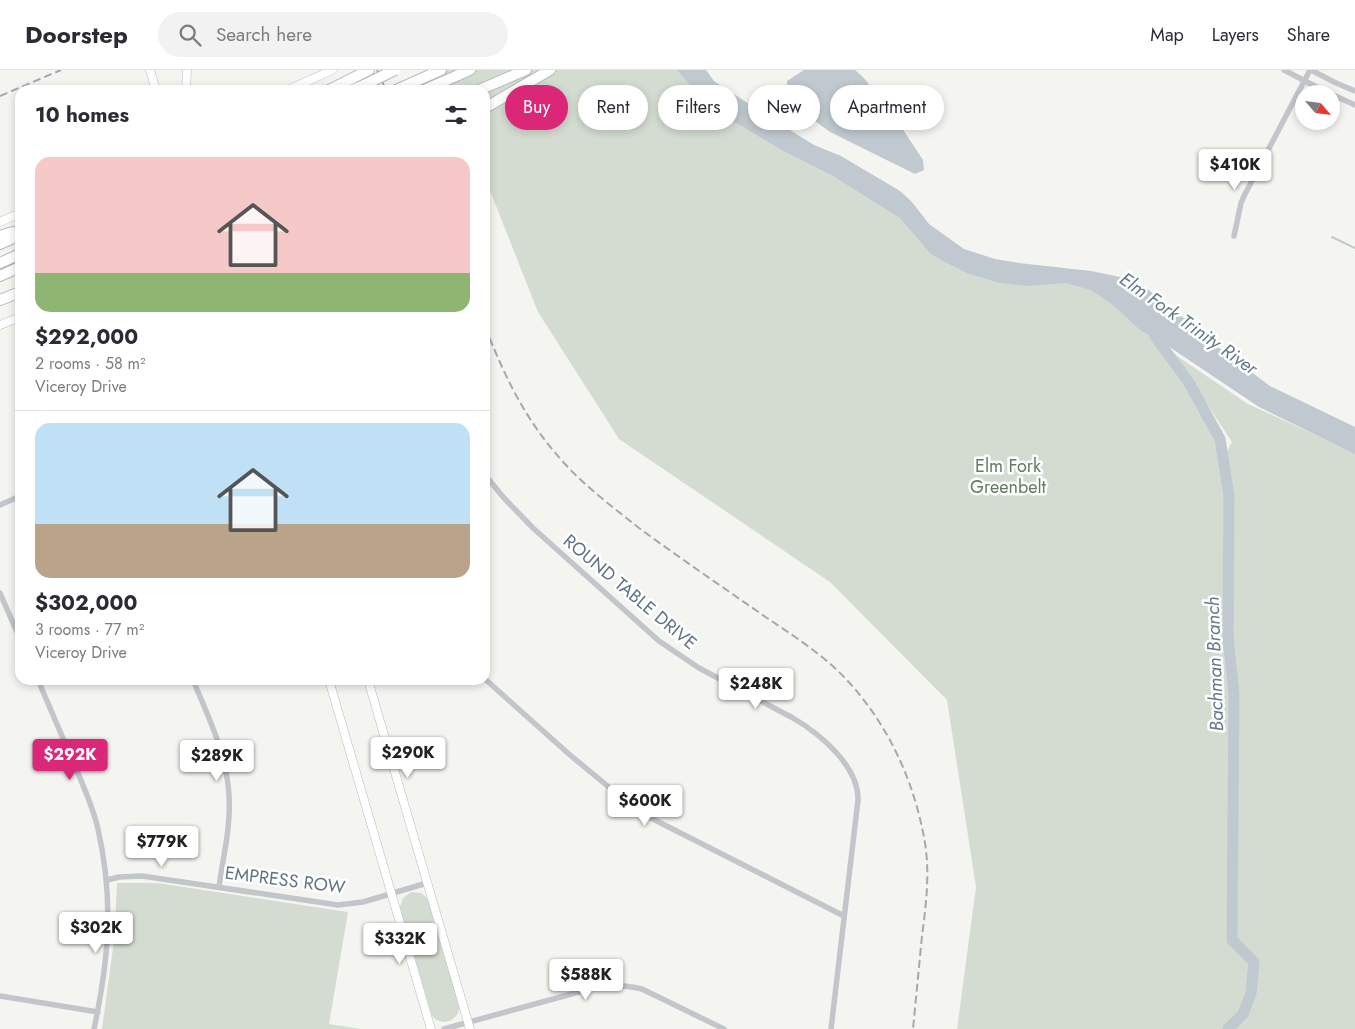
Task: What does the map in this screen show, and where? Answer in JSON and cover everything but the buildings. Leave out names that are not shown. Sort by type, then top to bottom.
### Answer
[{"type":"highway","points":[[342,85],[364,76],[396,70]]},
{"type":"highway","points":[[407,85],[441,70]]},
{"type":"highway","points":[[436,85],[470,70]]},
{"type":"highway","points":[[490,86],[526,70]]},
{"type":"highway","points":[[490,105],[550,70]]},
{"type":"highway","points":[[0,236],[15,231]]},
{"type":"highway","points":[[0,244],[15,238]]},
{"type":"highway","points":[[0,263],[15,256]]},
{"type":"highway","points":[[0,276],[15,269]]},
{"type":"highway","points":[[0,300],[15,294]]},
{"type":"main road","points":[[150,70],[154,85]]},
{"type":"main road","points":[[186,85],[187,70]]},
{"type":"main road","points":[[299,85],[332,70]]},
{"type":"main road","points":[[0,222],[15,215]]},
{"type":"main road","points":[[0,325],[15,319]]},
{"type":"main road","points":[[330,685],[431,1029]]},
{"type":"main road","points":[[369,685],[469,1026]]},
{"type":"street","points":[[1284,70],[1312,85]]},
{"type":"street","points":[[1234,236],[1241,204],[1311,70],[1355,91]]},
{"type":"street","points":[[1340,98],[1355,105]]},
{"type":"street","name":"ROUND TABLE DRIVE","points":[[490,481],[532,528],[660,641],[699,668],[800,722],[820,737],[837,754],[854,778],[858,794],[831,1029]]},
{"type":"street","points":[[0,505],[15,498]]},
{"type":"street","points":[[0,593],[15,628]]},
{"type":"street","points":[[490,683],[639,812],[844,916]]},
{"type":"street","points":[[40,685],[84,788],[98,828],[107,880],[109,928],[106,964],[94,1029]]},
{"type":"street","points":[[195,685],[214,728],[226,773],[229,818],[219,887]]},
{"type":"street","name":"EMPRESS ROW","points":[[107,880],[133,875],[338,905],[363,902],[427,883]]},
{"type":"street","points":[[444,1029],[469,1026],[612,984],[642,989],[724,1029]]},
{"type":"street","points":[[0,996],[98,1012]]},
{"type":"green space","name":"Elm Fork Greenbelt","points":[[442,70],[694,70],[716,85],[658,85],[658,130],[738,130],[738,100],[748,107],[748,130],[782,130],[891,204],[942,251],[1108,285],[1139,306],[1156,338],[1188,381],[1220,439],[1223,459],[1232,442],[1174,354],[1248,404],[1355,453],[1355,1029],[957,1029],[976,887],[947,700],[830,582],[619,439],[538,312],[490,191],[490,85],[448,85]]},
{"type":"green space","points":[[117,883],[157,883],[348,912],[329,1024],[361,1029],[102,1029],[114,941]]},
{"type":"green space","points":[[411,892],[421,893],[428,899],[460,1007],[456,1016],[449,1021],[440,1021],[432,1016],[400,907],[403,898]]},
{"type":"water","points":[[677,70],[706,70],[714,81],[720,85],[690,85]]},
{"type":"water","points":[[804,70],[855,70],[869,85],[830,85],[830,130],[903,130],[923,160],[924,170],[915,174],[830,132],[820,125],[820,85],[787,85],[787,81]]},
{"type":"water","points":[[738,97],[748,103],[748,130],[738,124]]},
{"type":"water","name":"Elm Fork Trinity River","points":[[748,130],[790,130],[814,145],[841,156],[900,191],[912,202],[929,224],[964,249],[995,259],[1091,271],[1130,279],[1170,306],[1207,339],[1270,386],[1355,427],[1355,454],[1259,407],[1156,338],[1140,330],[1113,305],[1091,290],[1066,283],[1027,286],[1000,283],[967,273],[945,262],[931,254],[900,218],[833,176],[780,149]]},
{"type":"waterway","points":[[1332,237],[1355,248]]},
{"type":"waterway","name":"Bachman Branch","points":[[1150,326],[1156,338],[1188,381],[1220,439],[1229,496],[1228,636],[1234,695],[1232,940],[1254,962],[1251,993],[1243,1014],[1228,1029]]},
{"type":"railway","points":[[26,85],[61,70]]},
{"type":"railway","points":[[377,70],[384,85]]},
{"type":"railway","points":[[0,96],[15,90]]},
{"type":"railway","points":[[490,339],[509,382],[528,416],[551,448],[573,473],[639,528],[821,657],[855,689],[883,728],[905,772],[920,819],[925,843],[926,901],[913,1029]]}]
